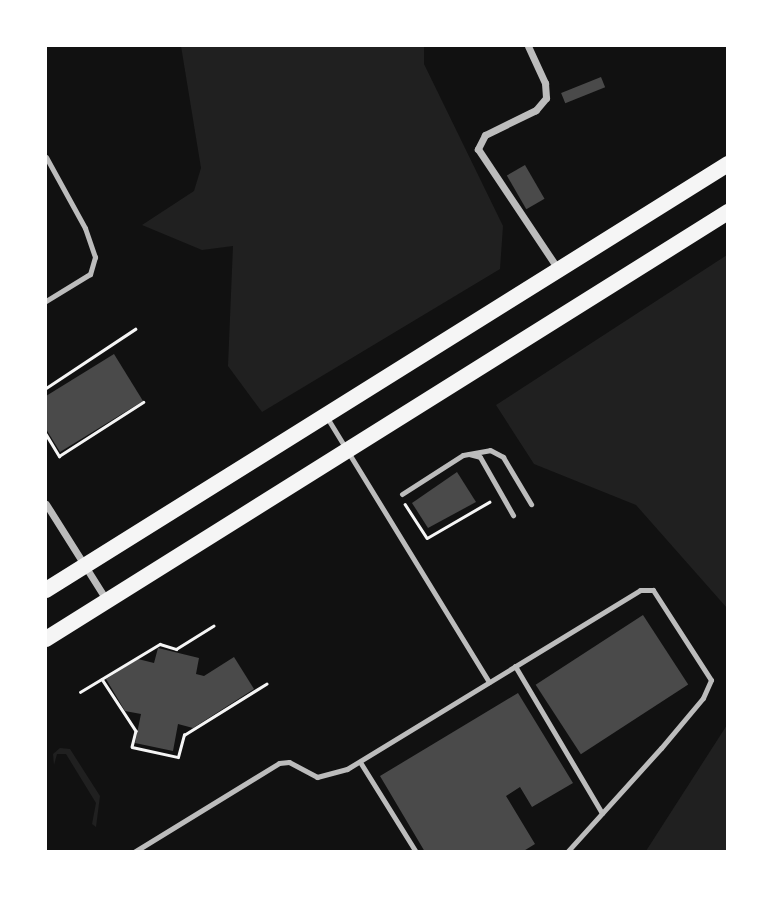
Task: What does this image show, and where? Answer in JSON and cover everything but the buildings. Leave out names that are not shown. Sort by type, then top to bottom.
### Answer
[{"type":"main road","points":[[46,590],[727,164]]},
{"type":"main road","points":[[46,639],[727,212]]},
{"type":"street","points":[[528,46],[545,83],[546,98],[536,110],[485,135],[478,149],[559,269]]},
{"type":"street","points":[[46,504],[107,601]]},
{"type":"lane","points":[[46,157],[85,228],[95,257],[90,274],[46,301]]},
{"type":"lane","points":[[326,415],[489,682]]},
{"type":"lane","points":[[400,495],[467,454],[490,450],[503,457],[531,504]]},
{"type":"lane","points":[[467,454],[480,457],[513,515]]},
{"type":"lane","points":[[134,852],[279,763],[289,762],[317,776],[333,776],[640,590],[653,590],[711,680],[703,698],[567,852]]},
{"type":"lane","points":[[515,666],[602,813]]},
{"type":"lane","points":[[360,762],[416,852]]},
{"type":"path","points":[[46,388],[135,328]]},
{"type":"path","points":[[46,434],[59,456],[143,402]]},
{"type":"path","points":[[400,495],[427,538],[489,502]]},
{"type":"path","points":[[80,692],[160,644],[176,649],[214,626]]},
{"type":"path","points":[[102,679],[136,731],[132,747],[178,757],[184,735],[266,684]]},
{"type":"shaded area","points":[[181,46],[424,46],[424,64],[503,226],[500,269],[262,412],[228,366],[233,246],[202,250],[142,225],[194,191],[201,168]]},
{"type":"shaded area","points":[[727,255],[727,608],[636,505],[534,464],[496,405]]},
{"type":"shaded area","points":[[727,725],[727,851],[646,851]]},
{"type":"shaded area","points":[[60,748],[70,749],[100,796],[96,827],[92,824],[96,803],[66,754],[57,754],[54,765],[53,754]]}]
